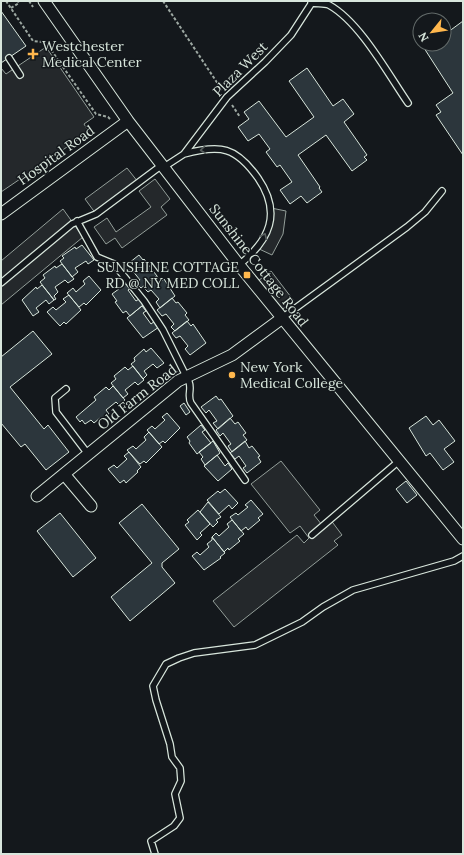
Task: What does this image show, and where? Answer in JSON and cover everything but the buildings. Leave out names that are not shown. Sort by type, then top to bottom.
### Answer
[{"type":"street","name":"Sunshine Cottage Road","points":[[44,1],[123,124],[163,166],[281,318],[463,539]]},
{"type":"street","name":"Hospital Road","points":[[1,214],[123,124]]},
{"type":"street","name":"Old Farm Road","points":[[37,496],[178,381],[232,354],[281,318]]},
{"type":"street","points":[[64,474],[91,506]]},
{"type":"lane","name":"Plaza West","points":[[1,283],[77,221],[96,214],[163,166],[184,154],[227,97],[265,62],[291,35],[312,2]]},
{"type":"lane","points":[[312,2],[328,4],[343,15],[363,37],[408,103]]},
{"type":"lane","points":[[8,58],[20,75]]},
{"type":"lane","points":[[184,154],[212,149],[237,153],[247,162],[266,190],[272,212],[270,224],[260,244],[239,265]]},
{"type":"lane","points":[[281,318],[407,227],[425,212],[442,191]]},
{"type":"lane","points":[[77,221],[97,257],[114,264],[144,301],[163,330],[190,386],[189,399],[191,403],[245,480]]},
{"type":"lane","points":[[66,389],[55,398],[56,412],[88,454]]},
{"type":"lane","points":[[312,535],[399,461]]},
{"type":"lane","points":[[155,854],[151,841],[174,826],[180,818],[175,794],[181,782],[180,768],[172,757],[170,744],[158,708],[153,686],[166,664],[194,653],[255,645],[302,622],[323,607],[353,590],[454,561],[463,556]]},
{"type":"path","points":[[6,1],[33,42],[42,42],[49,47],[96,114],[108,117],[123,124]]},
{"type":"path","points":[[11,8],[19,3],[18,1]]},
{"type":"path","points":[[163,1],[240,117]]},
{"type":"shaded area","name":"Westchester Medical Center","points":[[46,47],[94,117],[84,124],[89,132],[1,192],[1,68],[6,74]]},
{"type":"shaded area","points":[[127,168],[138,182],[96,214],[85,199]]},
{"type":"shaded area","points":[[155,179],[170,199],[161,207],[167,215],[122,248],[115,238],[106,244],[94,227],[107,218],[116,232],[151,207],[139,191]]},
{"type":"shaded area","points":[[271,208],[286,211],[283,234],[272,255],[257,248],[266,234]]},
{"type":"shaded area","points":[[63,209],[83,237],[1,305],[1,261]]},
{"type":"shaded area","points":[[271,271],[294,301],[277,313],[254,284]]},
{"type":"shaded area","points":[[281,461],[320,510],[314,515],[322,525],[330,519],[342,535],[334,541],[338,545],[234,627],[213,601],[297,535],[304,543],[309,538],[300,526],[290,533],[251,484]]},
{"type":"place","name":"Westchester Medical Center","points":[[33,54]]},
{"type":"place","name":"SUNSHINE COTTAGE RD @ NY MED COLL","points":[[247,275]]},
{"type":"place","name":"New York Medical College","points":[[232,375]]}]
